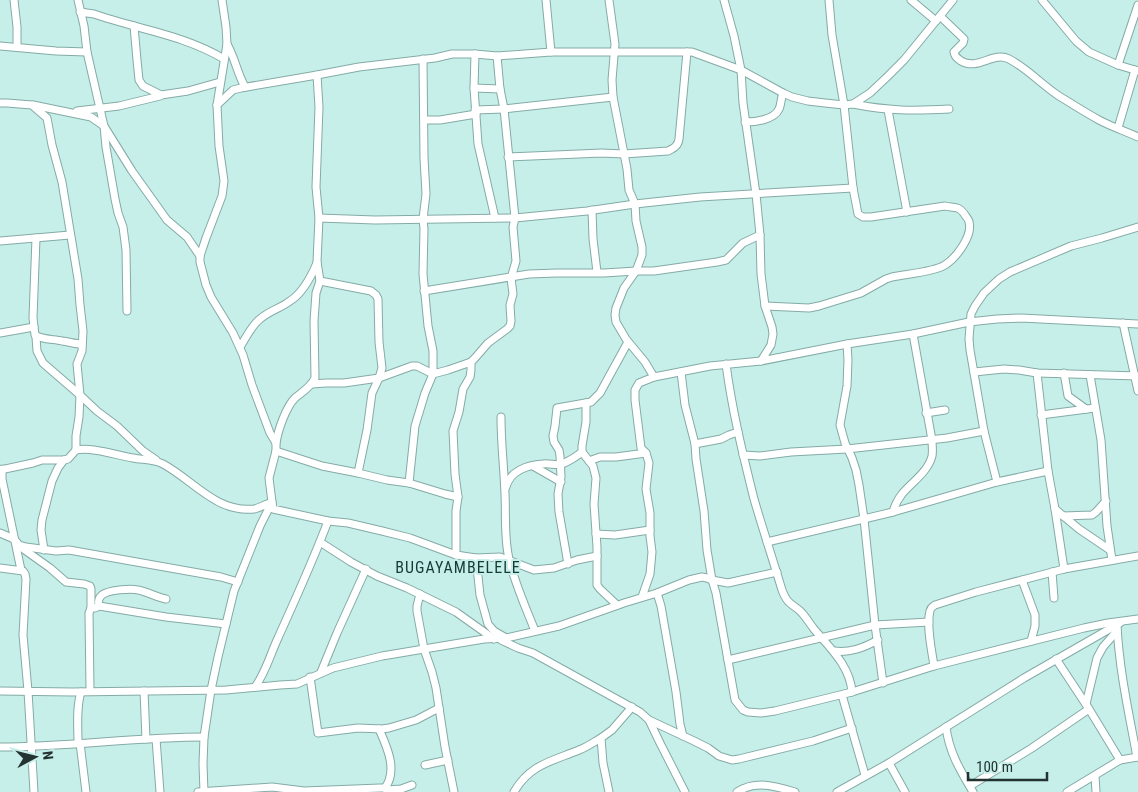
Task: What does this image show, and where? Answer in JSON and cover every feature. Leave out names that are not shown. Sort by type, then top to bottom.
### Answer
[{"type":"street","points":[[14,0],[17,47]]},
{"type":"street","points":[[78,0],[87,52],[104,126],[115,199],[126,245],[127,311]]},
{"type":"street","points":[[200,256],[222,196],[224,181],[219,146],[217,105],[227,44],[222,0]]},
{"type":"street","points":[[546,0],[551,52]]},
{"type":"street","points":[[609,0],[615,52],[612,80],[613,97],[627,169],[629,190],[635,204],[636,221],[642,247],[642,255],[636,270],[624,288],[615,315],[620,330],[654,377]]},
{"type":"street","points":[[724,0],[734,36],[740,70],[745,122],[756,194],[761,274],[766,306],[772,327],[771,345],[762,361]]},
{"type":"street","points":[[766,306],[809,308],[819,306],[861,293],[892,277],[935,269],[946,264],[957,254],[969,231],[969,222],[962,211],[956,207],[945,206],[871,217],[863,217],[858,214],[853,188],[844,105],[832,35],[829,0]]},
{"type":"street","points":[[911,0],[964,39],[963,43],[954,52],[955,56],[962,61],[974,64],[999,57],[1009,59],[1058,95],[1100,120],[1138,137]]},
{"type":"street","points":[[853,104],[870,93],[904,60],[953,0]]},
{"type":"street","points":[[1042,0],[1076,42],[1089,52],[1118,65],[1136,70],[1118,128]]},
{"type":"street","points":[[1118,65],[1138,5]]},
{"type":"street","points":[[80,12],[94,14],[190,42],[212,51],[224,59]]},
{"type":"street","points":[[134,26],[136,60],[140,80],[143,86],[161,96]]},
{"type":"street","points":[[227,44],[245,87]]},
{"type":"street","points":[[0,46],[87,52]]},
{"type":"street","points":[[217,105],[233,90],[245,87],[359,67],[452,54],[497,56],[551,52],[687,52],[698,54],[740,70],[783,93],[808,101],[844,105],[853,104],[888,110],[949,109]]},
{"type":"street","points":[[508,157],[668,151],[677,144],[687,52]]},
{"type":"street","points":[[475,54],[474,88],[480,154],[495,218]]},
{"type":"street","points":[[312,384],[344,383],[379,378],[408,366],[417,366],[433,374],[448,370],[471,362],[488,343],[510,326],[510,305],[513,294],[511,278],[516,261],[513,227],[515,218],[497,56]]},
{"type":"street","points":[[409,483],[415,426],[433,374],[433,351],[424,291],[423,219],[426,194],[423,59]]},
{"type":"street","points":[[317,75],[319,107],[316,188],[319,218],[317,262],[320,281],[316,293],[314,341],[316,375],[312,384],[290,404],[278,434],[270,478],[273,509],[382,530],[456,554],[476,558],[500,557],[534,570],[546,570],[597,556]]},
{"type":"street","points":[[72,112],[119,106],[220,82]]},
{"type":"street","points":[[474,88],[500,89]]},
{"type":"street","points":[[745,122],[762,120],[776,114],[780,107],[783,93]]},
{"type":"street","points":[[424,120],[440,120],[476,112],[613,97]]},
{"type":"street","points":[[0,103],[32,105],[72,112],[91,117],[104,126],[132,171],[167,220],[187,237],[200,256],[206,286],[234,333],[276,447],[322,466],[409,483],[458,496]]},
{"type":"street","points":[[32,105],[47,118],[66,202],[78,280],[83,331],[82,351],[77,364],[80,395],[76,450],[68,459],[42,460],[1,469],[21,570],[25,574],[26,579],[23,635],[34,792]]},
{"type":"street","points":[[888,110],[907,212]]},
{"type":"street","points":[[319,218],[375,220],[515,218],[700,197],[853,188]]},
{"type":"street","points":[[592,210],[597,272]]},
{"type":"street","points":[[998,482],[984,431],[969,340],[971,314],[975,306],[984,293],[1010,272],[1071,246],[1138,227]]},
{"type":"street","points":[[0,241],[70,234]]},
{"type":"street","points":[[424,291],[529,274],[654,271],[724,261],[743,243],[760,235]]},
{"type":"street","points":[[36,238],[33,318],[37,351],[43,363],[97,411],[117,426],[143,451],[212,498],[224,505],[244,509],[256,508],[272,502]]},
{"type":"street","points":[[240,348],[253,326],[260,319],[291,301],[299,293],[310,279],[317,262]]},
{"type":"street","points":[[320,281],[371,292],[376,295],[379,308],[379,342],[382,368],[372,392],[367,430],[358,472]]},
{"type":"street","points":[[642,597],[652,565],[652,552],[650,513],[646,489],[649,463],[646,453],[641,448],[639,439],[635,400],[635,390],[639,383],[654,377],[681,372],[726,364],[762,361],[997,318],[1138,324]]},
{"type":"street","points":[[1123,323],[1138,391]]},
{"type":"street","points":[[0,333],[34,327]]},
{"type":"street","points":[[893,512],[902,494],[920,476],[932,455],[932,440],[913,334]]},
{"type":"street","points":[[36,337],[82,344]]},
{"type":"street","points":[[568,564],[558,494],[561,465],[559,450],[553,436],[557,408],[591,402],[600,393],[628,342]]},
{"type":"street","points":[[847,344],[848,386],[840,425],[856,470],[864,519],[883,683]]},
{"type":"street","points":[[456,554],[458,496],[453,431],[464,389],[470,377],[471,362]]},
{"type":"street","points":[[726,364],[743,455],[782,590],[786,599],[801,612],[834,651],[848,674],[852,692]]},
{"type":"street","points":[[974,372],[1004,369],[1037,373],[1136,376]]},
{"type":"street","points":[[681,372],[685,404],[695,444],[707,550],[732,690],[735,700],[743,710],[748,712],[775,711],[842,695],[934,666],[1031,641],[1084,628],[1119,626]]},
{"type":"street","points":[[1037,373],[1048,471],[1064,568]]},
{"type":"street","points":[[1064,373],[1068,396],[1086,410]]},
{"type":"street","points":[[1090,375],[1100,440],[1112,560]]},
{"type":"street","points":[[586,403],[586,422],[582,452],[593,466],[596,478],[594,504],[597,585],[617,605]]},
{"type":"street","points":[[1041,415],[1095,408]]},
{"type":"street","points":[[926,413],[945,410]]},
{"type":"street","points":[[501,417],[506,537],[509,560],[535,632]]},
{"type":"street","points":[[743,455],[760,456],[791,452],[847,449],[932,440],[984,431]]},
{"type":"street","points":[[695,444],[721,439],[738,432]]},
{"type":"street","points":[[76,450],[87,449],[157,462]]},
{"type":"street","points":[[505,491],[507,482],[524,467],[541,464],[561,465],[582,452]]},
{"type":"street","points":[[589,461],[600,457],[619,457],[646,453]]},
{"type":"street","points":[[44,550],[41,530],[42,520],[52,481],[64,460]]},
{"type":"street","points":[[533,466],[560,482]]},
{"type":"street","points":[[767,542],[893,512],[998,482],[1048,471]]},
{"type":"street","points":[[272,502],[238,582],[228,612],[210,690],[204,737],[202,792],[304,791],[360,788],[387,790],[401,789],[412,785]]},
{"type":"street","points":[[1063,516],[1092,515],[1106,502]]},
{"type":"street","points":[[1055,509],[1079,529],[1110,550]]},
{"type":"street","points":[[255,687],[267,666],[275,643],[328,521]]},
{"type":"street","points":[[596,534],[615,535],[650,530]]},
{"type":"street","points":[[0,533],[17,543],[66,582],[90,586],[95,607]]},
{"type":"street","points":[[320,542],[377,576],[456,612],[496,639],[533,653],[632,707],[650,720],[708,748],[720,756],[732,760],[739,759],[813,741],[852,728]]},
{"type":"street","points":[[17,543],[44,550],[69,550],[221,577],[238,582]]},
{"type":"street","points":[[934,666],[929,622],[930,611],[934,605],[1064,568],[1138,556]]},
{"type":"street","points":[[476,558],[480,595],[488,624],[494,631],[506,638]]},
{"type":"street","points":[[0,568],[21,570]]},
{"type":"street","points":[[321,672],[366,569]]},
{"type":"street","points":[[0,692],[226,690],[297,684],[332,668],[382,656],[484,639],[506,638],[559,626],[689,580],[702,577],[728,583],[776,572]]},
{"type":"street","points":[[1052,572],[1054,598]]},
{"type":"street","points":[[1022,580],[1035,615],[1035,626],[1031,641]]},
{"type":"street","points":[[90,691],[89,613],[102,595],[108,592],[137,589],[166,599]]},
{"type":"street","points":[[656,593],[661,606],[683,736]]},
{"type":"street","points":[[420,594],[417,611],[424,649],[432,672],[454,792]]},
{"type":"street","points":[[95,607],[226,624]]},
{"type":"street","points":[[837,792],[889,763],[1056,659],[1119,626],[1138,619]]},
{"type":"street","points":[[728,660],[875,625],[929,622]]},
{"type":"street","points":[[946,726],[952,755],[972,789],[1088,707],[1097,658],[1119,626]]},
{"type":"street","points":[[1067,792],[1120,760],[1138,757],[1129,715],[1119,626]]},
{"type":"street","points":[[834,651],[856,650],[878,640]]},
{"type":"street","points":[[1056,659],[1120,760]]},
{"type":"street","points":[[310,678],[318,733],[358,728],[389,728],[416,720],[439,708]]},
{"type":"street","points":[[144,691],[146,739]]},
{"type":"street","points":[[81,692],[78,711],[79,743],[86,792]]},
{"type":"street","points":[[842,695],[865,775]]},
{"type":"street","points":[[514,792],[518,785],[538,766],[580,749],[601,738],[612,730],[632,707]]},
{"type":"street","points":[[650,720],[685,792]]},
{"type":"street","points":[[378,729],[385,743],[391,763],[387,790]]},
{"type":"street","points":[[0,748],[204,737]]},
{"type":"street","points":[[601,738],[603,763],[609,792]]},
{"type":"street","points":[[156,739],[160,792]]},
{"type":"street","points":[[425,765],[448,760]]},
{"type":"street","points":[[889,763],[905,792]]},
{"type":"street","points":[[1095,776],[1096,792]]},
{"type":"street","points":[[737,792],[745,787],[766,784],[795,792]]},
{"type":"district","name":"BUGAYAMBELELE","points":[[458,567]]}]
